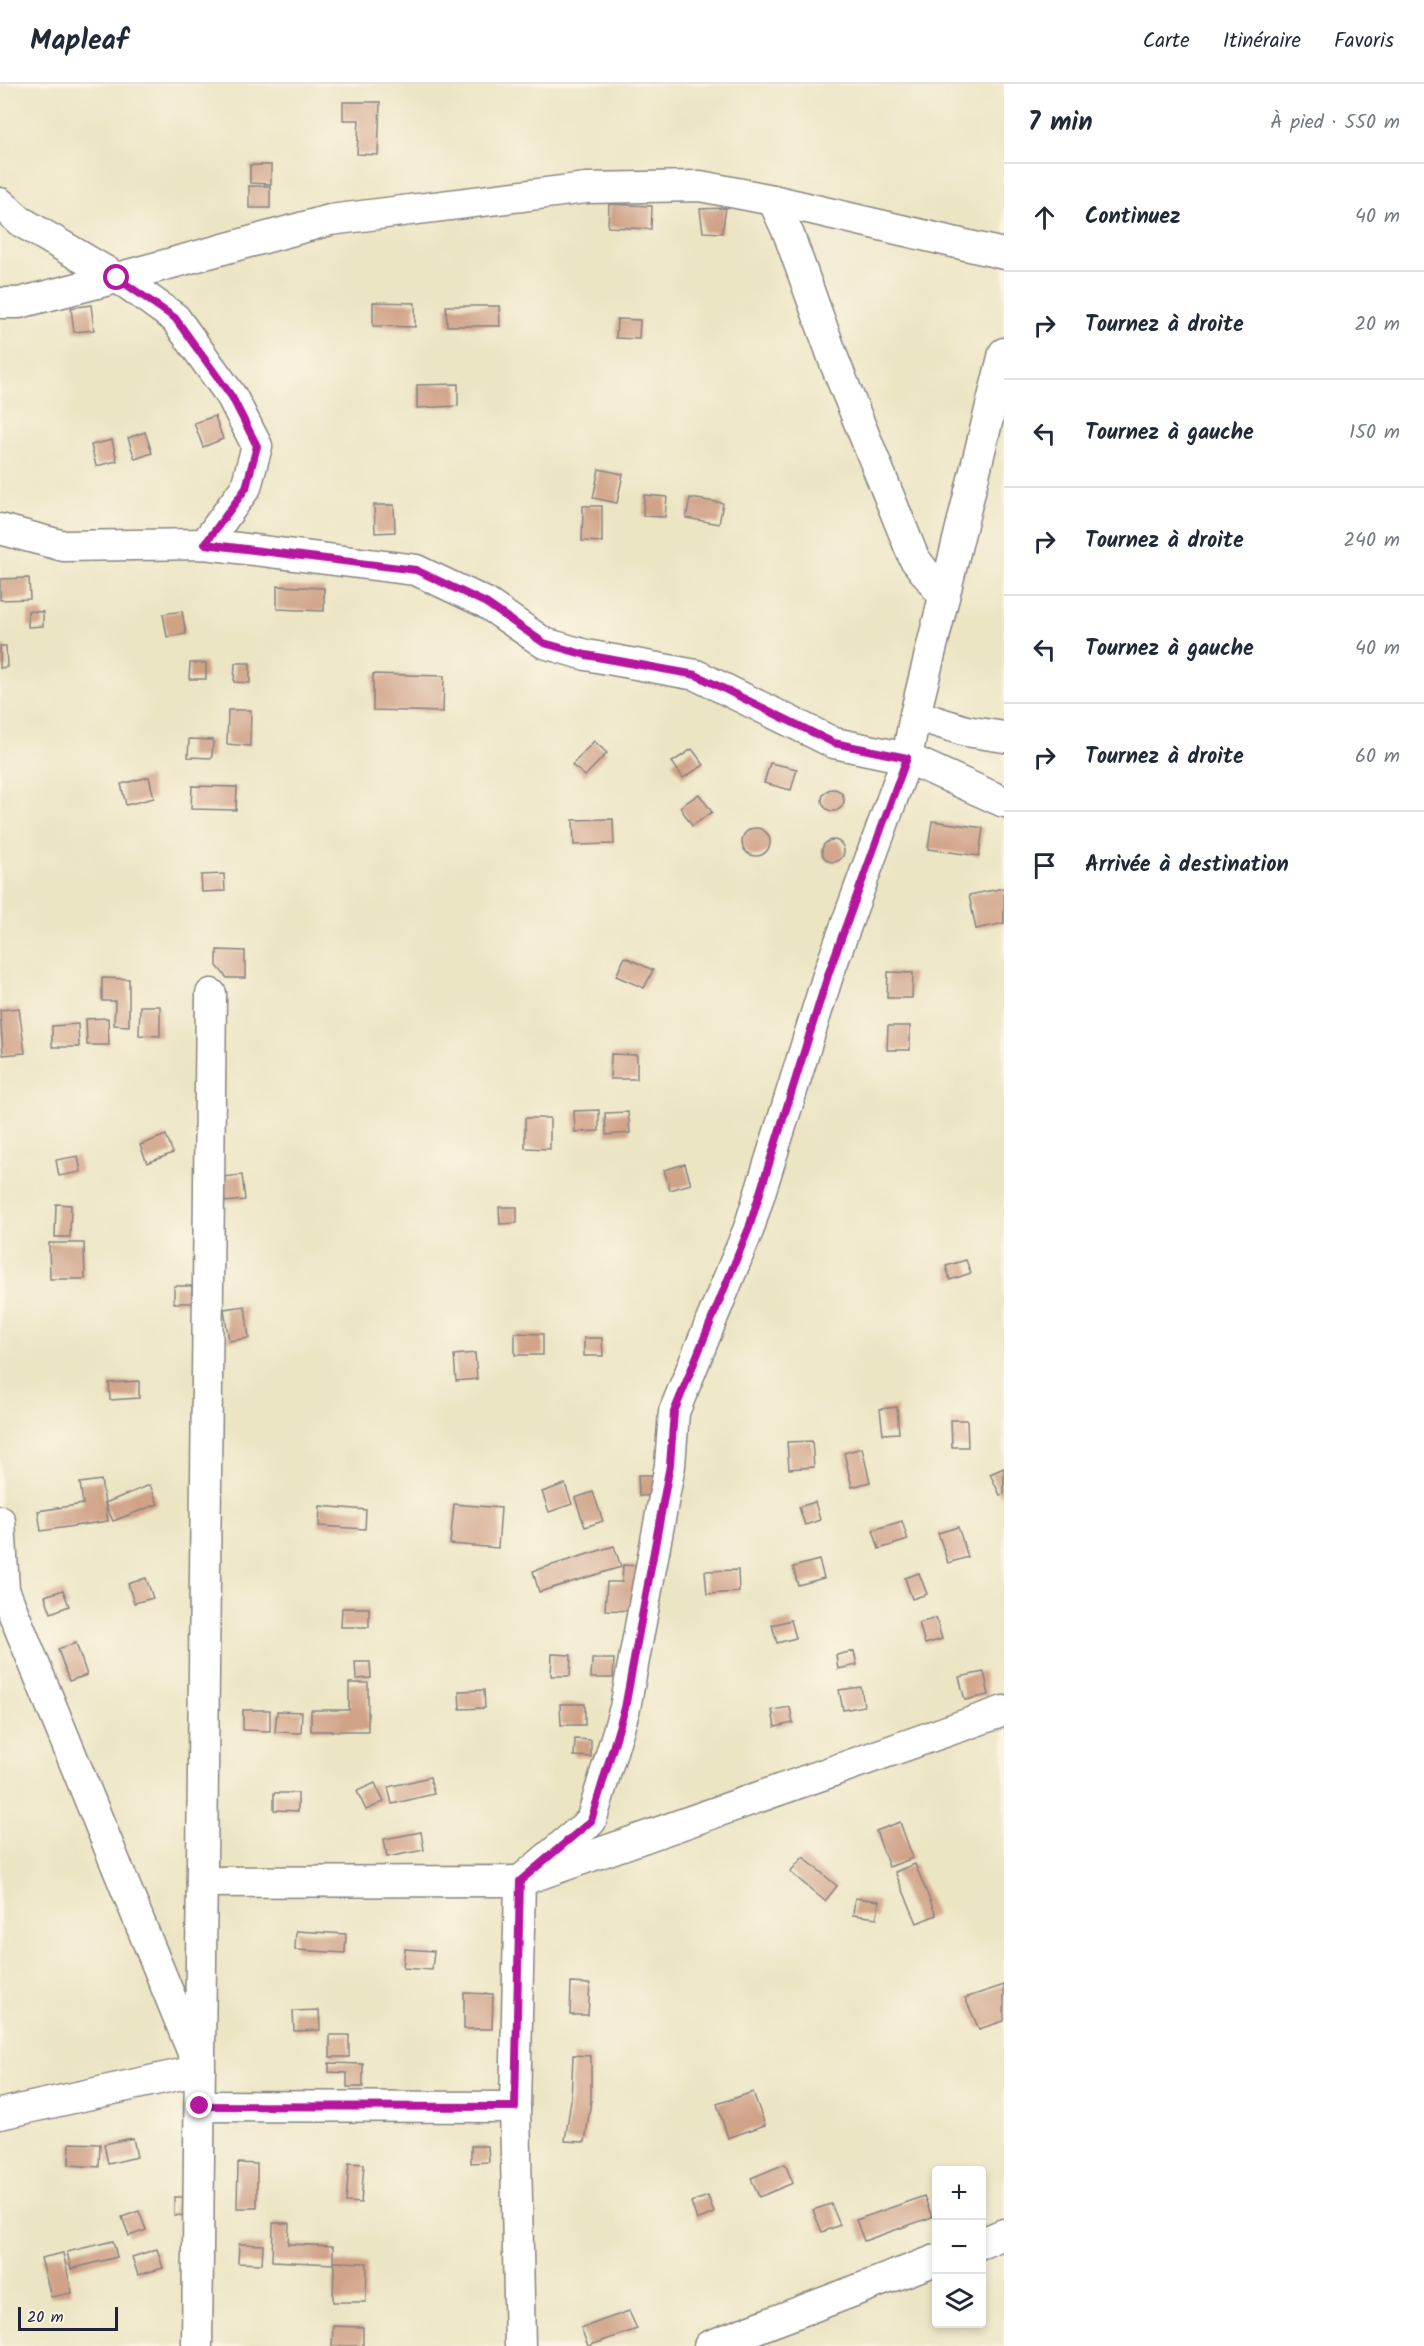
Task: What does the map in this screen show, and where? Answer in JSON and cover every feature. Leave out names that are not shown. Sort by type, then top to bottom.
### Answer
[{"type":"street","points":[[0,303],[19,303],[330,220],[586,188],[700,186],[773,200],[1004,254]]},
{"type":"street","points":[[773,200],[789,235],[834,363],[914,558],[944,597]]},
{"type":"street","points":[[0,204],[20,221],[117,278],[175,318],[232,397],[257,446],[246,488],[205,544]]},
{"type":"street","points":[[520,2346],[515,2107],[520,1881],[591,1821],[625,1708],[670,1465],[674,1412],[749,1228],[829,972],[907,758],[915,715],[1004,353]]},
{"type":"street","points":[[0,529],[64,546],[205,544],[416,570],[486,603],[544,643],[586,655],[696,675],[834,743],[907,758],[1004,802]]},
{"type":"street","points":[[915,715],[966,731],[1004,737]]},
{"type":"street","points":[[197,2346],[211,994]]},
{"type":"street","points":[[0,1521],[4,1590],[200,2070]]},
{"type":"street","points":[[202,1882],[520,1881],[1004,1710]]},
{"type":"street","points":[[0,2114],[200,2070]]},
{"type":"street","points":[[200,2106],[515,2107]]},
{"type":"street","points":[[986,2241],[1004,2234]]},
{"type":"street","points":[[709,2346],[932,2262]]},
{"type":"building","points":[[343,102],[380,102],[378,155],[357,154],[359,120],[343,120]]},
{"type":"building","points":[[250,165],[271,165],[271,184],[250,183]]},
{"type":"building","points":[[249,186],[270,186],[270,208],[249,208]]},
{"type":"building","points":[[609,204],[652,206],[651,229],[608,227]]},
{"type":"building","points":[[726,208],[722,233],[703,232],[700,209]]},
{"type":"building","points":[[373,302],[415,303],[415,327],[373,326]]},
{"type":"building","points":[[91,305],[94,330],[74,332],[71,308]]},
{"type":"building","points":[[446,306],[499,306],[500,326],[447,326]]},
{"type":"building","points":[[617,319],[640,320],[639,339],[616,338]]},
{"type":"building","points":[[458,384],[458,406],[417,408],[417,385]]},
{"type":"building","points":[[215,416],[223,439],[203,447],[194,423]]},
{"type":"building","points":[[145,432],[152,453],[135,459],[128,438]]},
{"type":"building","points":[[112,440],[117,461],[96,466],[91,445]]},
{"type":"building","points":[[599,469],[623,474],[617,503],[593,498]]},
{"type":"building","points":[[644,495],[667,497],[665,517],[643,516]]},
{"type":"building","points":[[690,498],[723,503],[719,524],[686,518]]},
{"type":"building","points":[[374,505],[394,505],[395,532],[375,533]]},
{"type":"building","points":[[583,506],[602,506],[602,542],[582,541]]},
{"type":"building","points":[[29,578],[30,599],[0,600],[0,579]]},
{"type":"building","points":[[277,586],[324,588],[324,611],[277,609]]},
{"type":"building","points":[[28,611],[43,612],[43,626],[28,627]]},
{"type":"building","points":[[182,611],[186,634],[167,637],[163,614]]},
{"type":"building","points":[[0,646],[6,646],[7,667],[0,668]]},
{"type":"building","points":[[190,663],[206,663],[206,679],[189,679]]},
{"type":"building","points":[[235,663],[250,663],[250,683],[234,682]]},
{"type":"building","points":[[373,674],[444,676],[443,712],[373,710]]},
{"type":"building","points":[[228,710],[251,710],[250,746],[227,744]]},
{"type":"building","points":[[189,739],[213,740],[212,758],[188,757]]},
{"type":"building","points":[[594,741],[607,753],[585,776],[572,765]]},
{"type":"building","points":[[692,749],[704,765],[683,778],[672,762]]},
{"type":"building","points":[[770,763],[797,769],[791,790],[764,783]]},
{"type":"building","points":[[149,777],[154,798],[126,805],[121,784]]},
{"type":"building","points":[[192,786],[237,787],[236,810],[191,809]]},
{"type":"building","points":[[833,789],[841,792],[844,800],[841,808],[833,811],[825,808],[822,800],[825,792]]},
{"type":"building","points":[[699,794],[712,812],[692,826],[680,807]]},
{"type":"building","points":[[613,819],[614,844],[574,845],[573,820]]},
{"type":"building","points":[[932,821],[983,828],[979,856],[928,849]]},
{"type":"building","points":[[756,828],[766,832],[770,842],[766,852],[756,856],[746,852],[742,842],[746,832]]},
{"type":"building","points":[[833,840],[841,843],[844,851],[841,859],[833,862],[825,859],[822,851],[825,843]]},
{"type":"building","points":[[224,874],[225,891],[202,892],[201,875]]},
{"type":"building","points":[[1004,888],[1004,923],[976,929],[969,895]]},
{"type":"building","points":[[217,950],[245,951],[245,978],[227,978],[217,966]]},
{"type":"building","points":[[625,957],[653,970],[644,988],[616,976]]},
{"type":"building","points":[[888,972],[913,973],[912,998],[887,998]]},
{"type":"building","points":[[102,978],[129,979],[129,1026],[114,1025],[115,1001],[102,1001]]},
{"type":"building","points":[[140,1006],[160,1006],[160,1036],[139,1035]]},
{"type":"building","points":[[19,1008],[25,1053],[3,1055],[0,1010]]},
{"type":"building","points":[[108,1018],[109,1045],[87,1045],[86,1019]]},
{"type":"building","points":[[78,1024],[79,1047],[52,1047],[52,1026]]},
{"type":"building","points":[[888,1026],[910,1026],[910,1050],[887,1050]]},
{"type":"building","points":[[611,1054],[637,1055],[637,1079],[610,1079]]},
{"type":"building","points":[[599,1110],[599,1131],[575,1132],[574,1111]]},
{"type":"building","points":[[628,1112],[630,1133],[606,1135],[605,1113]]},
{"type":"building","points":[[525,1118],[550,1118],[550,1149],[525,1148]]},
{"type":"building","points":[[166,1135],[173,1153],[147,1163],[140,1145]]},
{"type":"building","points":[[78,1156],[81,1172],[59,1176],[56,1160]]},
{"type":"building","points":[[685,1164],[691,1184],[670,1190],[664,1170]]},
{"type":"building","points":[[242,1175],[245,1200],[225,1202],[222,1177]]},
{"type":"building","points":[[56,1204],[71,1205],[70,1237],[55,1237]]},
{"type":"building","points":[[499,1207],[517,1207],[517,1223],[500,1224]]},
{"type":"building","points":[[49,1243],[84,1243],[85,1279],[50,1279]]},
{"type":"building","points":[[966,1260],[971,1273],[950,1280],[946,1266]]},
{"type":"building","points":[[174,1286],[192,1286],[192,1303],[174,1303]]},
{"type":"building","points":[[245,1306],[249,1338],[229,1341],[224,1309]]},
{"type":"building","points":[[515,1333],[543,1334],[543,1355],[515,1355]]},
{"type":"building","points":[[584,1338],[602,1338],[603,1356],[584,1356]]},
{"type":"building","points":[[475,1353],[477,1379],[456,1381],[454,1355]]},
{"type":"building","points":[[139,1381],[139,1398],[110,1400],[109,1383]]},
{"type":"building","points":[[897,1407],[899,1433],[883,1434],[880,1409]]},
{"type":"building","points":[[951,1420],[967,1420],[968,1447],[952,1447]]},
{"type":"building","points":[[812,1441],[814,1467],[789,1469],[787,1442]]},
{"type":"building","points":[[862,1448],[870,1482],[852,1487],[844,1453]]},
{"type":"building","points":[[1004,1468],[1004,1494],[1000,1495],[990,1474]]},
{"type":"building","points":[[638,1475],[656,1475],[657,1495],[639,1496]]},
{"type":"building","points":[[101,1480],[108,1521],[41,1531],[38,1511],[83,1504],[80,1483]]},
{"type":"building","points":[[565,1484],[572,1504],[549,1512],[542,1492]]},
{"type":"building","points":[[150,1485],[158,1504],[113,1521],[105,1503]]},
{"type":"building","points":[[593,1492],[603,1521],[585,1527],[575,1498]]},
{"type":"building","points":[[815,1502],[820,1520],[805,1525],[799,1507]]},
{"type":"building","points":[[454,1504],[501,1508],[498,1548],[450,1544]]},
{"type":"building","points":[[320,1506],[366,1510],[365,1529],[319,1526]]},
{"type":"building","points":[[902,1521],[908,1540],[879,1549],[873,1530]]},
{"type":"building","points":[[958,1527],[968,1557],[948,1563],[938,1533]]},
{"type":"building","points":[[614,1546],[621,1567],[539,1592],[533,1571]]},
{"type":"building","points":[[819,1560],[824,1578],[798,1585],[793,1567]]},
{"type":"building","points":[[623,1565],[640,1566],[638,1611],[605,1610],[607,1582],[622,1582]]},
{"type":"building","points":[[738,1570],[739,1592],[707,1594],[705,1571]]},
{"type":"building","points":[[919,1573],[927,1594],[912,1599],[905,1578]]},
{"type":"building","points":[[146,1578],[153,1598],[134,1603],[128,1584]]},
{"type":"building","points":[[63,1590],[69,1606],[51,1613],[45,1596]]},
{"type":"building","points":[[342,1608],[369,1608],[369,1627],[341,1627]]},
{"type":"building","points":[[936,1618],[942,1639],[925,1644],[919,1623]]},
{"type":"building","points":[[791,1620],[796,1638],[777,1643],[772,1625]]},
{"type":"building","points":[[76,1643],[87,1675],[69,1681],[58,1649]]},
{"type":"building","points":[[854,1651],[857,1665],[838,1669],[836,1655]]},
{"type":"building","points":[[552,1654],[571,1655],[570,1676],[551,1676]]},
{"type":"building","points":[[592,1659],[614,1659],[613,1678],[591,1678]]},
{"type":"building","points":[[355,1662],[370,1662],[371,1678],[356,1679]]},
{"type":"building","points":[[984,1672],[989,1695],[965,1700],[959,1677]]},
{"type":"building","points":[[349,1683],[368,1683],[368,1731],[311,1731],[311,1710],[349,1710]]},
{"type":"building","points":[[861,1687],[864,1706],[843,1710],[839,1690]]},
{"type":"building","points":[[484,1690],[485,1708],[460,1709],[459,1691]]},
{"type":"building","points":[[560,1704],[585,1704],[585,1725],[561,1725]]},
{"type":"building","points":[[790,1707],[793,1723],[775,1727],[772,1710]]},
{"type":"building","points":[[243,1710],[270,1710],[270,1731],[243,1730]]},
{"type":"building","points":[[277,1711],[302,1712],[301,1733],[275,1732]]},
{"type":"building","points":[[575,1739],[591,1740],[591,1757],[574,1756]]},
{"type":"building","points":[[430,1777],[434,1794],[392,1804],[388,1787]]},
{"type":"building","points":[[375,1783],[384,1802],[366,1810],[357,1791]]},
{"type":"building","points":[[274,1793],[298,1793],[298,1811],[274,1810]]},
{"type":"building","points":[[900,1822],[913,1858],[889,1867],[876,1831]]},
{"type":"building","points":[[421,1832],[424,1850],[387,1857],[384,1839]]},
{"type":"building","points":[[803,1857],[837,1886],[825,1901],[790,1872]]},
{"type":"building","points":[[915,1864],[936,1915],[917,1923],[895,1872]]},
{"type":"building","points":[[855,1898],[879,1901],[877,1918],[853,1915]]},
{"type":"building","points":[[296,1931],[346,1934],[345,1953],[295,1950]]},
{"type":"building","points":[[405,1949],[434,1951],[432,1970],[403,1968]]},
{"type":"building","points":[[571,1983],[590,1984],[588,2015],[570,2015]]},
{"type":"building","points":[[1004,1985],[1004,2021],[979,2029],[965,1998]]},
{"type":"building","points":[[464,1993],[493,1994],[492,2029],[464,2029]]},
{"type":"building","points":[[319,2010],[320,2030],[294,2031],[293,2011]]},
{"type":"building","points":[[330,2035],[349,2035],[349,2057],[330,2057]]},
{"type":"building","points":[[573,2055],[591,2056],[591,2100],[585,2142],[565,2141],[571,2100]]},
{"type":"building","points":[[329,2063],[363,2064],[363,2087],[347,2087],[347,2073],[329,2072]]},
{"type":"building","points":[[753,2092],[765,2125],[728,2138],[717,2104]]},
{"type":"building","points":[[133,2138],[137,2157],[108,2164],[104,2144]]},
{"type":"building","points":[[70,2143],[100,2144],[99,2167],[69,2165]]},
{"type":"building","points":[[471,2146],[488,2146],[489,2162],[471,2163]]},
{"type":"building","points":[[238,2163],[257,2164],[257,2208],[237,2208]]},
{"type":"building","points":[[349,2163],[364,2164],[361,2203],[346,2202]]},
{"type":"building","points":[[785,2164],[793,2183],[759,2197],[751,2178]]},
{"type":"building","points":[[708,2196],[714,2213],[697,2220],[691,2202]]},
{"type":"building","points":[[924,2196],[932,2217],[864,2241],[856,2220]]},
{"type":"building","points":[[174,2197],[193,2197],[193,2216],[174,2215]]},
{"type":"building","points":[[831,2204],[840,2225],[822,2232],[813,2210]]},
{"type":"building","points":[[139,2211],[146,2230],[129,2236],[122,2217]]},
{"type":"building","points":[[273,2223],[289,2223],[288,2244],[333,2246],[333,2264],[272,2261]]},
{"type":"building","points":[[113,2241],[117,2257],[71,2269],[67,2252]]},
{"type":"building","points":[[239,2244],[263,2245],[262,2264],[238,2263]]},
{"type":"building","points":[[157,2249],[163,2268],[138,2275],[132,2257]]},
{"type":"building","points":[[63,2253],[72,2293],[51,2297],[41,2258]]},
{"type":"building","points":[[334,2262],[367,2263],[366,2302],[333,2302]]},
{"type":"building","points":[[629,2311],[637,2329],[588,2346],[581,2328]]},
{"type":"building","points":[[333,2326],[363,2327],[363,2346],[332,2346]]},
{"type":"route","points":[[117,278],[175,318],[232,397],[257,446],[246,488],[205,544],[416,570],[486,603],[544,643],[586,655],[696,675],[834,743],[907,758],[829,972],[749,1228],[674,1412],[670,1465],[625,1708],[591,1821],[520,1881],[515,2107],[200,2106]]}]
